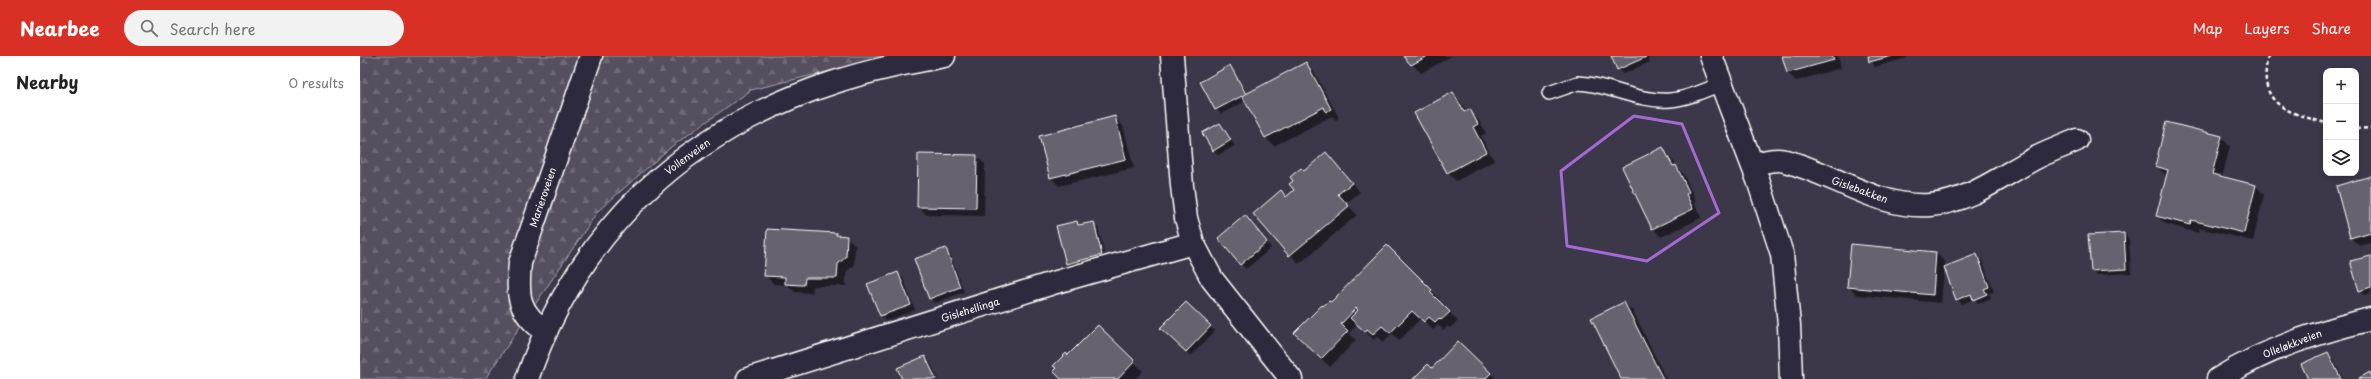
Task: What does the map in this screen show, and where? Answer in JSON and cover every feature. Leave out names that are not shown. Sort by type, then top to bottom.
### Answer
[{"type":"street","name":"Marieroveien","points":[[546,332],[534,323],[520,303],[518,291],[520,263],[592,56]]},
{"type":"street","name":"Vollenveien","points":[[527,379],[546,332],[576,276],[610,228],[652,183],[695,149],[746,119],[817,88],[870,72],[944,56]]},
{"type":"street","points":[[1172,56],[1186,218],[1194,243],[1212,279],[1291,379]]},
{"type":"street","points":[[1711,56],[1752,164],[1782,254],[1789,325],[1791,379]]},
{"type":"street","name":"Gislebakken","points":[[1752,164],[1784,160],[1877,197],[1906,204],[1930,205],[1953,200],[1989,186],[2033,159],[2077,140]]},
{"type":"street","name":"Gislehellinga","points":[[748,379],[1060,281],[1194,243]]},
{"type":"street","name":"Olleløkkveien","points":[[2218,379],[2241,365],[2280,346],[2318,332],[2371,319]]},
{"type":"lane","points":[[1549,93],[1578,83],[1648,98],[1671,100],[1684,98],[1721,84]]},
{"type":"path","points":[[2268,56],[2264,76],[2266,90],[2271,99],[2282,108],[2323,123]]},
{"type":"path","points":[[2359,128],[2371,128]]},
{"type":"highlighted area","points":[[1634,116],[1682,124],[1719,213],[1647,261],[1567,246],[1561,171]]},
{"type":"green space","points":[[360,56],[892,56],[751,90],[671,147],[598,211],[485,379],[360,379]]},
{"type":"building","points":[[1403,56],[1428,56],[1411,65]]},
{"type":"building","points":[[1611,56],[1645,56],[1646,57],[1617,70]]},
{"type":"building","points":[[1782,56],[1832,56],[1834,60],[1787,73]]},
{"type":"building","points":[[1868,56],[1892,56],[1869,62]]},
{"type":"building","points":[[1306,62],[1331,109],[1326,112],[1324,107],[1265,138],[1242,96]]},
{"type":"building","points":[[1230,65],[1246,94],[1215,110],[1200,82]]},
{"type":"building","points":[[1453,92],[1464,112],[1470,109],[1478,124],[1473,127],[1486,152],[1447,173],[1414,113]]},
{"type":"building","points":[[1115,116],[1126,159],[1050,178],[1039,136]]},
{"type":"building","points":[[2166,122],[2222,136],[2212,174],[2256,185],[2244,233],[2191,220],[2190,225],[2156,216],[2168,170],[2155,166]]},
{"type":"building","points":[[1220,123],[1231,140],[1213,151],[1202,133]]},
{"type":"building","points":[[1663,147],[1673,166],[1676,165],[1689,192],[1686,194],[1693,209],[1652,229],[1622,167]]},
{"type":"building","points":[[1326,152],[1352,183],[1338,194],[1349,206],[1289,256],[1253,214],[1281,190],[1286,197],[1294,190],[1289,184],[1293,181],[1290,177],[1301,168],[1304,171]]},
{"type":"building","points":[[918,154],[977,155],[976,208],[917,207]]},
{"type":"building","points":[[2371,176],[2371,232],[2350,238],[2336,186]]},
{"type":"building","points":[[1245,215],[1267,242],[1240,265],[1218,238]]},
{"type":"building","points":[[1077,221],[1078,225],[1094,222],[1102,255],[1066,264],[1056,226]]},
{"type":"building","points":[[767,229],[837,233],[836,235],[847,236],[846,257],[838,264],[837,278],[805,278],[804,285],[801,285],[785,284],[785,277],[764,276]]},
{"type":"building","points":[[2124,233],[2126,269],[2091,271],[2088,235]]},
{"type":"building","points":[[1851,244],[1936,252],[1933,295],[1847,287]]},
{"type":"building","points":[[1387,245],[1432,290],[1430,292],[1450,312],[1441,320],[1439,318],[1435,322],[1429,317],[1424,322],[1412,311],[1390,333],[1382,326],[1373,334],[1367,329],[1365,332],[1350,318],[1358,310],[1356,308],[1341,324],[1348,331],[1321,359],[1294,333],[1322,305],[1323,306],[1329,301],[1331,302]]},
{"type":"building","points":[[946,248],[960,287],[929,299],[914,259]]},
{"type":"building","points":[[1977,254],[1989,287],[1984,289],[1987,294],[1973,300],[1971,294],[1956,300],[1944,267]]},
{"type":"building","points":[[2371,256],[2371,287],[2359,291],[2350,261]]},
{"type":"building","points":[[898,272],[911,305],[880,316],[867,284]]},
{"type":"building","points":[[1186,302],[1211,326],[1186,352],[1160,328]]},
{"type":"building","points":[[1624,302],[1663,379],[1621,379],[1591,318]]},
{"type":"building","points":[[1098,325],[1135,361],[1118,379],[1061,379],[1053,371],[1056,368],[1053,366],[1066,353],[1068,355]]},
{"type":"building","points":[[1458,341],[1491,373],[1485,379],[1413,379],[1428,364],[1432,368]]},
{"type":"building","points":[[2328,352],[2341,379],[2308,379],[2301,364]]},
{"type":"building","points":[[925,356],[936,379],[902,379],[897,368]]},
{"type":"building","points":[[2370,372],[2371,379],[2359,378]]}]
